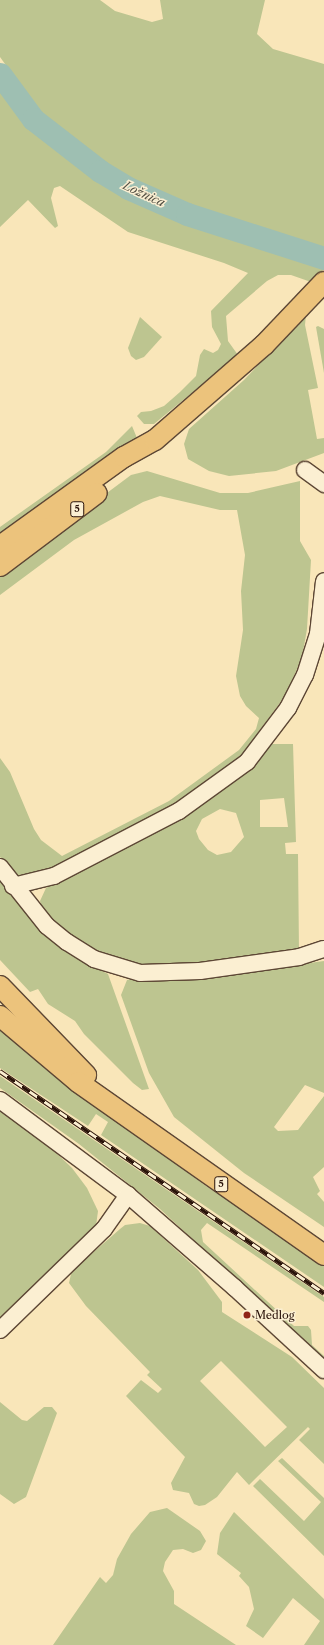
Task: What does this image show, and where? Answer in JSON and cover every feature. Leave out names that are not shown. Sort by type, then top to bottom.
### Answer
[{"type":"main road","name":"5","points":[[0,566],[132,466],[148,446],[232,375],[322,284]]},
{"type":"main road","name":"5","points":[[0,546],[124,457],[148,446]]},
{"type":"main road","name":"5","points":[[0,986],[97,1084],[119,1112]]},
{"type":"main road","name":"5","points":[[0,1016],[59,1067],[119,1112],[324,1254]]},
{"type":"street","points":[[305,470],[324,484]]},
{"type":"street","points":[[13,886],[54,876],[179,811],[247,762],[288,708],[305,675],[318,634],[324,581]]},
{"type":"street","points":[[0,867],[13,886],[47,926],[66,942],[94,959],[140,973],[200,971],[299,956],[324,949]]},
{"type":"street","points":[[0,1100],[128,1195],[235,1288],[324,1370]]},
{"type":"street","points":[[0,1330],[104,1229],[128,1195]]},
{"type":"green space","points":[[0,0],[100,0],[115,11],[152,22],[163,19],[160,0],[265,0],[257,34],[273,49],[324,64],[324,252],[153,196],[115,177],[74,147],[41,114],[0,57]]},
{"type":"green space","points":[[0,80],[29,120],[67,156],[111,186],[145,205],[179,219],[324,266],[324,269],[311,282],[291,275],[278,275],[267,281],[226,316],[228,341],[238,355],[154,424],[144,424],[137,416],[141,412],[151,411],[164,406],[196,376],[200,355],[204,349],[213,353],[218,350],[221,344],[212,327],[211,311],[248,273],[224,263],[128,232],[60,186],[54,188],[51,198],[58,226],[55,228],[28,200],[0,227]]},
{"type":"green space","points":[[306,315],[305,325],[318,388],[308,390],[317,439],[324,438],[324,453],[276,471],[229,476],[209,471],[188,459],[184,444],[189,429],[244,380]]},
{"type":"green space","points":[[140,317],[162,337],[144,357],[136,360],[131,356],[128,348]]},
{"type":"green space","points":[[318,326],[324,329],[324,373],[316,327]]},
{"type":"green space","points":[[132,426],[137,438],[134,443],[0,541],[0,527],[106,452]]},
{"type":"green space","points":[[147,471],[220,493],[248,493],[300,481],[300,541],[311,560],[307,629],[302,658],[285,696],[237,761],[192,794],[51,872],[18,875],[0,857],[0,758],[10,772],[34,829],[41,840],[62,856],[169,801],[239,750],[256,729],[259,718],[246,706],[240,696],[236,676],[243,630],[241,591],[245,555],[237,510],[220,510],[160,496],[143,502],[74,540],[0,595],[0,573],[131,475]]},
{"type":"green space","points":[[269,744],[293,744],[296,842],[285,843],[286,854],[298,854],[299,952],[201,965],[130,964],[80,945],[44,913],[40,901],[46,888],[211,799],[247,769]],"holes":[[[284,798],[288,827],[260,827],[260,800]],[[220,809],[236,813],[244,837],[231,852],[217,855],[208,850],[199,839],[196,831],[202,819]]]},
{"type":"green space","points":[[0,879],[49,939],[68,953],[108,974],[149,1089],[142,1090],[133,1083],[84,1034],[75,1021],[48,1004],[38,989],[30,992],[0,960]]},
{"type":"green space","points":[[324,961],[324,1093],[305,1085],[274,1127],[278,1131],[298,1130],[324,1096],[324,1167],[313,1177],[320,1191],[317,1194],[324,1202],[324,1227],[244,1173],[174,1117],[149,1073],[121,995],[127,980],[136,978],[251,971]]},
{"type":"green space","points":[[0,1029],[90,1101],[206,1186],[324,1264],[324,1287],[101,1135],[108,1122],[96,1114],[88,1126],[0,1068]]},
{"type":"green space","points":[[0,1076],[324,1297],[324,1302],[207,1223],[201,1230],[203,1242],[294,1326],[308,1326],[311,1330],[312,1345],[324,1356],[324,1362],[160,1209],[79,1144],[0,1088]]},
{"type":"green space","points":[[0,1110],[49,1146],[72,1168],[87,1188],[98,1211],[96,1226],[0,1321]]},
{"type":"green space","points":[[140,1223],[150,1226],[198,1270],[222,1302],[222,1312],[292,1357],[324,1388],[324,1464],[299,1440],[310,1429],[308,1427],[249,1485],[237,1472],[217,1497],[205,1505],[199,1506],[194,1504],[189,1493],[173,1490],[171,1483],[185,1457],[126,1396],[141,1380],[158,1393],[162,1389],[147,1375],[150,1372],[86,1306],[69,1283],[71,1274],[81,1263],[125,1225]],"holes":[[[221,1361],[287,1427],[265,1447],[200,1381]]]},
{"type":"green space","points":[[0,1402],[22,1420],[27,1421],[44,1407],[52,1407],[57,1413],[26,1497],[14,1504],[0,1494]]},
{"type":"green space","points":[[282,1458],[324,1498],[324,1556],[253,1486],[260,1479],[304,1521],[321,1502],[278,1461]]},
{"type":"green space","points":[[167,1508],[200,1531],[206,1541],[201,1550],[193,1553],[183,1549],[173,1550],[165,1562],[163,1571],[174,1591],[174,1604],[236,1645],[53,1645],[100,1577],[106,1583],[113,1575],[117,1559],[131,1534],[150,1512]]},
{"type":"green space","points":[[234,1512],[324,1599],[324,1645],[304,1645],[320,1621],[293,1598],[263,1638],[246,1626],[254,1609],[249,1587],[239,1576],[241,1573],[217,1554],[220,1533]]},
{"type":"waterway","name":"Ložnica","points":[[0,74],[33,119],[100,171],[128,188],[187,214],[324,258]]},
{"type":"railway","points":[[0,1071],[324,1293]]},
{"type":"place","name":"Medlog","points":[[247,1315]]}]
